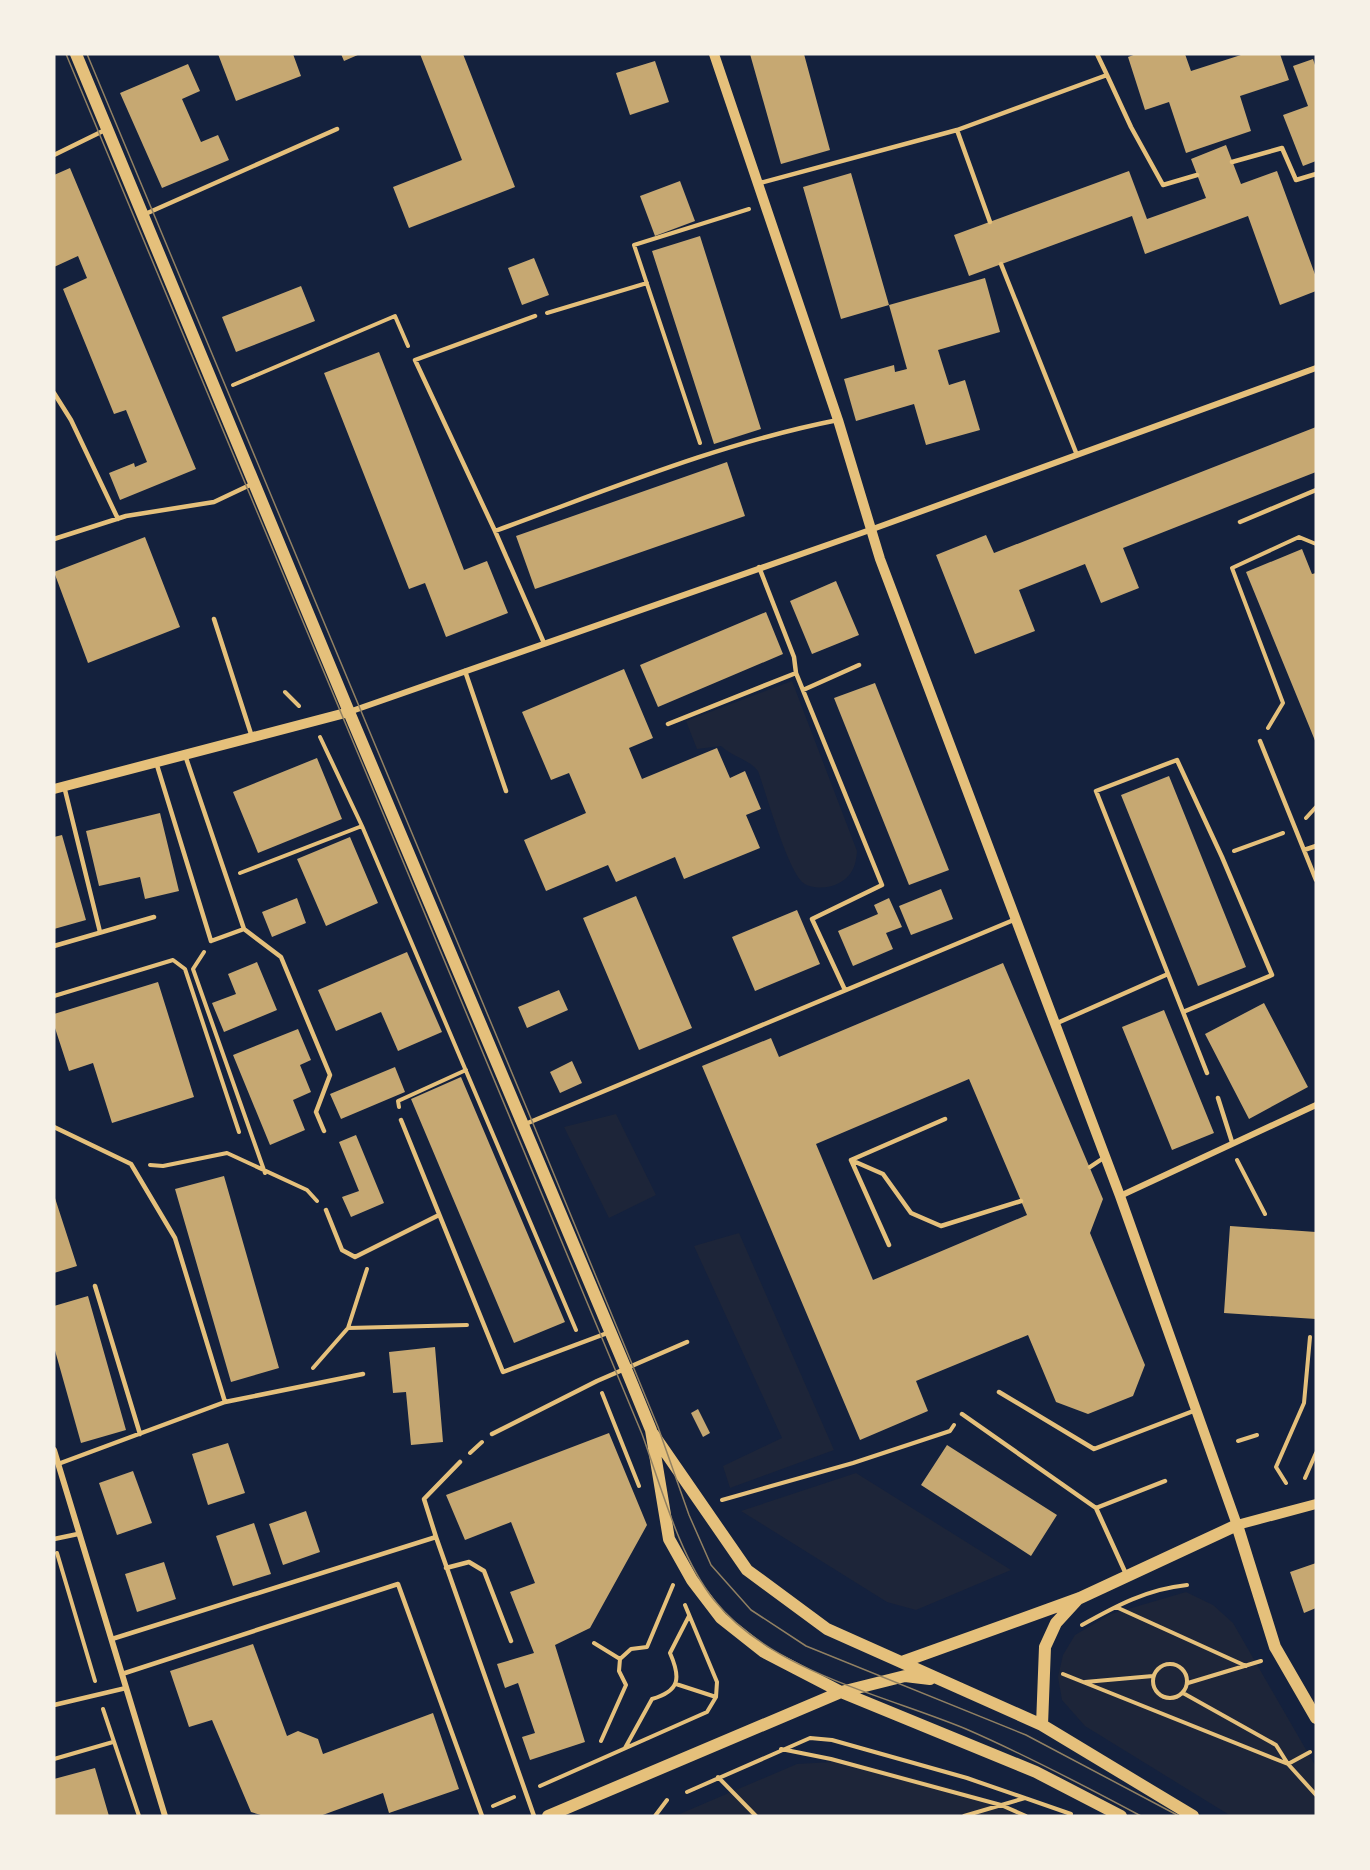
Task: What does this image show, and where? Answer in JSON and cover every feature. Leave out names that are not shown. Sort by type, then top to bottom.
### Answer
[{"type":"main road","points":[[76,54],[349,712],[651,1430],[747,1570],[827,1629],[1042,1725],[1193,1816]]},
{"type":"main road","points":[[651,1430],[669,1539],[692,1580],[721,1618],[764,1652],[841,1692],[1036,1772],[1121,1816]]},
{"type":"main road","points":[[902,1662],[1080,1598],[1126,1574],[1237,1525],[1275,1647],[1316,1718]]},
{"type":"main road","points":[[1042,1725],[1045,1647],[1056,1623],[1080,1598]]},
{"type":"main road","points":[[548,1816],[841,1692],[905,1676],[941,1680]]},
{"type":"street","points":[[714,54],[838,420],[870,530],[1120,1196],[1237,1525],[1316,1504]]},
{"type":"street","points":[[59,788],[349,712],[870,530],[1316,368]]},
{"type":"street","points":[[1120,1196],[1232,1142],[1316,1105]]},
{"type":"street","points":[[54,1450],[56,1464],[165,1816]]},
{"type":"lane","points":[[1097,54],[1131,127],[1164,185],[1197,175]]},
{"type":"lane","points":[[757,184],[957,130],[1107,75]]},
{"type":"lane","points":[[54,155],[108,129]]},
{"type":"lane","points":[[143,215],[337,129]]},
{"type":"lane","points":[[957,130],[990,222]]},
{"type":"lane","points":[[1232,162],[1282,148],[1296,180],[1316,174]]},
{"type":"lane","points":[[1001,264],[1077,455]]},
{"type":"lane","points":[[536,316],[415,360],[495,531],[544,643]]},
{"type":"lane","points":[[54,393],[71,420],[118,519]]},
{"type":"lane","points":[[495,531],[704,455],[793,429],[838,420]]},
{"type":"lane","points":[[54,539],[118,519],[214,502],[254,483]]},
{"type":"lane","points":[[1239,522],[1316,490]]},
{"type":"lane","points":[[759,567],[794,657],[796,674],[802,690],[882,885],[812,919],[845,990]]},
{"type":"lane","points":[[214,619],[252,737]]},
{"type":"lane","points":[[802,690],[859,665]]},
{"type":"lane","points":[[465,671],[506,790]]},
{"type":"lane","points":[[668,724],[796,674]]},
{"type":"lane","points":[[1260,741],[1316,880]]},
{"type":"lane","points":[[185,755],[244,929],[281,957],[330,1075],[316,1112],[324,1131]]},
{"type":"lane","points":[[1183,1012],[1272,975],[1222,857],[1177,760],[1096,791],[1207,1073]]},
{"type":"lane","points":[[156,762],[211,941],[244,929]]},
{"type":"lane","points":[[59,788],[100,932]]},
{"type":"lane","points":[[1304,850],[1316,846]]},
{"type":"lane","points":[[54,946],[154,917]]},
{"type":"lane","points":[[523,1125],[1016,919]]},
{"type":"lane","points":[[1055,1024],[1168,974]]},
{"type":"lane","points":[[1218,1098],[1232,1142]]},
{"type":"lane","points":[[851,1160],[945,1119]]},
{"type":"lane","points":[[401,1120],[503,1372],[610,1332]]},
{"type":"lane","points":[[54,1127],[131,1164],[175,1238],[225,1402]]},
{"type":"lane","points":[[1090,1167],[1105,1157]]},
{"type":"lane","points":[[851,1160],[883,1174],[911,1213],[941,1226],[1021,1201]]},
{"type":"lane","points":[[851,1160],[889,1245]]},
{"type":"lane","points":[[326,1210],[342,1250],[355,1257],[439,1215]]},
{"type":"lane","points":[[95,1286],[140,1434]]},
{"type":"lane","points":[[492,1434],[597,1381],[687,1341]]},
{"type":"lane","points":[[56,1464],[225,1402],[363,1374]]},
{"type":"lane","points":[[999,1392],[1094,1449],[1196,1410]]},
{"type":"lane","points":[[962,1414],[1096,1508],[1126,1574]]},
{"type":"lane","points":[[460,1462],[424,1499],[446,1568],[534,1816]]},
{"type":"lane","points":[[1096,1508],[1165,1481]]},
{"type":"lane","points":[[54,1539],[78,1534]]},
{"type":"lane","points":[[112,1639],[436,1537]]},
{"type":"lane","points":[[446,1568],[469,1562],[484,1571],[511,1641]]},
{"type":"lane","points":[[122,1674],[398,1584],[481,1814]]},
{"type":"lane","points":[[54,1705],[126,1688]]},
{"type":"path","points":[[704,455],[634,245],[764,204]]},
{"type":"path","points":[[536,316],[647,283]]},
{"type":"path","points":[[217,393],[395,316],[415,360]]},
{"type":"path","points":[[1260,741],[1283,703],[1232,568],[1299,537],[1316,544]]},
{"type":"path","points":[[285,692],[314,721],[362,826],[582,1343]]},
{"type":"path","points":[[1222,857],[1295,829],[1316,807]]},
{"type":"path","points":[[227,878],[362,826]]},
{"type":"path","points":[[211,941],[193,969],[265,1173]]},
{"type":"path","points":[[54,996],[173,960],[185,969],[239,1132]]},
{"type":"path","points":[[401,1120],[398,1101],[466,1070]]},
{"type":"path","points":[[131,1164],[163,1166],[227,1153],[265,1173],[307,1190],[326,1210]]},
{"type":"path","points":[[1237,1160],[1265,1214]]},
{"type":"path","points":[[294,1388],[348,1328],[374,1248]]},
{"type":"path","points":[[348,1328],[484,1324]]},
{"type":"path","points":[[1286,1483],[1276,1467],[1304,1403],[1310,1337]]},
{"type":"path","points":[[597,1381],[643,1497]]},
{"type":"path","points":[[722,1500],[853,1463],[950,1431]]},
{"type":"path","points":[[460,1462],[492,1434]]},
{"type":"path","points":[[1238,1441],[1257,1435]]},
{"type":"path","points":[[1305,1478],[1316,1453]]},
{"type":"path","points":[[601,1741],[626,1685],[619,1671],[620,1659],[631,1648],[647,1647],[675,1579],[679,1588]]},
{"type":"path","points":[[1077,1627],[1115,1606],[1161,1587],[1186,1585]]},
{"type":"path","points":[[481,1814],[525,1792],[707,1712],[716,1697],[717,1682],[682,1597]]},
{"type":"path","points":[[1115,1606],[1246,1666]]},
{"type":"path","points":[[624,1749],[652,1700],[666,1695],[676,1684],[677,1668],[670,1653],[689,1615]]},
{"type":"path","points":[[594,1643],[620,1659]]},
{"type":"path","points":[[1188,1683],[1262,1661]]},
{"type":"path","points":[[1171,1663],[1186,1671],[1188,1683],[1183,1693],[1173,1698],[1162,1696],[1154,1687],[1153,1676],[1160,1666],[1171,1663]]},
{"type":"path","points":[[1054,1670],[1288,1764]]},
{"type":"path","points":[[1084,1682],[1153,1676]]},
{"type":"path","points":[[676,1684],[716,1697]]},
{"type":"path","points":[[1183,1693],[1276,1745],[1288,1764],[1316,1795]]},
{"type":"path","points":[[687,1792],[810,1738],[832,1740],[967,1778],[1077,1816]]},
{"type":"path","points":[[54,1760],[113,1742]]},
{"type":"path","points":[[781,1749],[831,1759],[1001,1805],[1026,1816]]},
{"type":"path","points":[[1288,1764],[1310,1752]]},
{"type":"path","points":[[718,1777],[756,1816]]},
{"type":"path","points":[[964,1816],[1026,1798]]},
{"type":"path","points":[[655,1816],[667,1800]]},
{"type":"shaded area","points":[[792,681],[857,851],[856,862],[850,874],[829,887],[819,888],[805,884],[796,873],[783,846],[758,771],[721,746],[697,749],[686,721]]},
{"type":"shaded area","points":[[616,1114],[656,1195],[609,1218],[564,1127]]},
{"type":"shaded area","points":[[739,1233],[834,1450],[730,1488],[723,1466],[782,1438],[694,1246]]},
{"type":"shaded area","points":[[856,1473],[1011,1570],[916,1610],[887,1602],[741,1511]]},
{"type":"shaded area","points":[[1186,1592],[1213,1605],[1233,1623],[1316,1767],[1316,1816],[1231,1816],[1085,1726],[1062,1700],[1058,1677],[1063,1655],[1075,1635],[1111,1614]]},
{"type":"shaded area","points":[[850,1761],[973,1794],[1020,1815],[675,1816],[797,1764]]},
{"type":"building","points":[[218,54],[293,54],[301,76],[236,101]]},
{"type":"building","points":[[341,54],[360,54],[344,61]]},
{"type":"building","points":[[420,54],[463,54],[515,187],[409,228],[393,187],[462,160]]},
{"type":"building","points":[[750,54],[804,54],[830,150],[781,164]]},
{"type":"building","points":[[1136,54],[1185,54],[1191,71],[1244,54],[1280,54],[1289,80],[1240,96],[1251,131],[1186,153],[1169,102],[1145,110],[1128,57]]},
{"type":"building","points":[[1313,59],[1316,68],[1316,161],[1303,166],[1283,115],[1308,106],[1293,66]]},
{"type":"building","points":[[655,61],[669,102],[630,115],[616,73]]},
{"type":"building","points":[[188,64],[200,91],[182,99],[201,142],[218,135],[229,160],[162,188],[120,93]]},
{"type":"building","points":[[1226,145],[1241,184],[1277,171],[1316,277],[1316,291],[1280,305],[1248,216],[1145,254],[1132,216],[969,276],[954,235],[1129,171],[1147,219],[1206,198],[1191,159]]},
{"type":"building","points":[[70,168],[196,469],[120,500],[109,473],[134,463],[135,467],[147,462],[126,410],[114,414],[63,289],[87,278],[78,256],[54,267],[54,175]]},
{"type":"building","points":[[851,173],[889,305],[841,319],[803,187]]},
{"type":"building","points":[[680,181],[695,221],[655,236],[640,196]]},
{"type":"building","points":[[700,236],[761,429],[714,444],[652,251]]},
{"type":"building","points":[[534,258],[549,295],[522,305],[508,268]]},
{"type":"building","points":[[985,278],[1000,332],[938,350],[949,385],[965,380],[980,430],[926,445],[914,404],[856,421],[844,379],[894,365],[895,372],[907,369],[889,305]]},
{"type":"building","points":[[301,286],[315,321],[236,352],[222,317]]},
{"type":"building","points":[[379,352],[464,570],[487,561],[508,613],[446,637],[425,583],[409,589],[324,373]]},
{"type":"building","points":[[1316,427],[1316,472],[1123,548],[1139,588],[1101,603],[1085,564],[1019,590],[1035,631],[975,654],[936,555],[986,535],[994,553]]},
{"type":"building","points":[[727,462],[745,516],[535,589],[516,536]]},
{"type":"building","points":[[145,537],[180,627],[88,663],[54,572]]},
{"type":"building","points":[[1302,549],[1312,574],[1316,573],[1316,743],[1246,572]]},
{"type":"building","points":[[836,581],[859,635],[812,654],[790,601]]},
{"type":"building","points":[[766,612],[783,654],[658,707],[640,665]]},
{"type":"building","points":[[624,669],[653,738],[629,748],[642,779],[717,748],[730,778],[745,771],[761,809],[746,815],[760,848],[684,879],[675,857],[616,882],[608,865],[546,891],[524,840],[586,813],[569,773],[551,780],[522,712]]},
{"type":"building","points":[[875,683],[949,870],[909,885],[834,698]]},
{"type":"building","points":[[317,758],[342,819],[258,853],[233,792]]},
{"type":"building","points":[[1169,776],[1246,967],[1198,986],[1121,795]]},
{"type":"building","points":[[160,813],[179,891],[145,899],[140,877],[99,886],[86,831]]},
{"type":"building","points":[[62,835],[86,920],[54,929],[54,837]]},
{"type":"building","points":[[350,837],[378,903],[326,926],[297,859]]},
{"type":"building","points":[[941,889],[953,919],[911,935],[899,906]]},
{"type":"building","points":[[636,896],[692,1028],[639,1050],[583,918]]},
{"type":"building","points":[[297,898],[306,923],[272,937],[262,912]]},
{"type":"building","points":[[889,898],[902,927],[886,933],[893,949],[853,966],[838,931],[878,914],[874,905]]},
{"type":"building","points":[[797,910],[820,964],[755,991],[732,937]]},
{"type":"building","points":[[407,952],[442,1032],[398,1051],[381,1012],[336,1031],[318,990]]},
{"type":"building","points":[[257,962],[277,1010],[224,1032],[212,1003],[236,994],[228,974]]},
{"type":"building","points":[[1003,963],[1103,1199],[1090,1233],[1145,1365],[1133,1396],[1088,1414],[1056,1402],[1028,1335],[916,1381],[928,1411],[860,1440],[702,1066],[771,1038],[779,1057]],"holes":[[[969,1079],[1027,1215],[873,1280],[816,1144]]]},
{"type":"building","points":[[158,982],[194,1097],[112,1123],[93,1063],[69,1071],[54,1025],[54,1014]]},
{"type":"building","points":[[559,990],[568,1010],[527,1028],[518,1007]]},
{"type":"building","points":[[1264,1003],[1308,1087],[1249,1119],[1205,1034]]},
{"type":"building","points":[[1164,1010],[1214,1133],[1172,1150],[1122,1027]]},
{"type":"building","points":[[298,1029],[311,1060],[300,1065],[311,1092],[293,1100],[305,1130],[270,1145],[233,1055]]},
{"type":"building","points":[[572,1061],[582,1083],[560,1093],[550,1072]]},
{"type":"building","points":[[395,1067],[405,1092],[341,1119],[330,1094]]},
{"type":"building","points":[[461,1077],[565,1322],[514,1343],[411,1099]]},
{"type":"building","points":[[356,1135],[384,1203],[351,1217],[342,1197],[359,1191],[339,1142]]},
{"type":"building","points":[[224,1176],[279,1368],[231,1382],[175,1189]]},
{"type":"building","points":[[54,1195],[77,1266],[54,1273]]},
{"type":"building","points":[[1230,1226],[1316,1232],[1316,1319],[1224,1313]]},
{"type":"building","points":[[88,1296],[126,1430],[81,1443],[54,1347],[54,1306]]},
{"type":"building","points":[[435,1347],[443,1442],[411,1445],[406,1392],[393,1393],[389,1352]]},
{"type":"building","points":[[698,1409],[710,1433],[703,1437],[691,1413]]},
{"type":"building","points":[[609,1433],[647,1525],[590,1628],[555,1645],[585,1742],[530,1760],[522,1737],[535,1733],[518,1683],[505,1688],[497,1664],[534,1653],[510,1592],[535,1583],[511,1522],[465,1540],[446,1495]]},
{"type":"building","points":[[228,1443],[245,1493],[208,1505],[192,1454]]},
{"type":"building","points":[[947,1445],[1057,1515],[1031,1556],[921,1485]]},
{"type":"building","points":[[133,1471],[152,1523],[117,1535],[99,1483]]},
{"type":"building","points":[[306,1511],[320,1552],[283,1565],[269,1524]]},
{"type":"building","points":[[254,1523],[271,1574],[233,1586],[216,1536]]},
{"type":"building","points":[[164,1562],[176,1599],[137,1612],[125,1574]]},
{"type":"building","points":[[1316,1563],[1316,1608],[1304,1613],[1290,1572]]},
{"type":"building","points":[[253,1644],[287,1736],[298,1731],[318,1739],[323,1754],[433,1713],[459,1789],[389,1813],[383,1793],[320,1816],[264,1816],[251,1812],[212,1720],[189,1727],[170,1671]]},
{"type":"building","points":[[95,1768],[109,1816],[54,1816],[54,1779]]},
{"type":"tram line","points":[[66,54],[642,1434],[681,1542],[702,1582],[714,1600],[738,1625],[766,1646],[831,1679],[966,1729],[1141,1816]]},
{"type":"tram line","points":[[87,54],[532,1121],[658,1427],[689,1515],[711,1565],[751,1610],[806,1646],[1026,1735],[1179,1816]]}]
